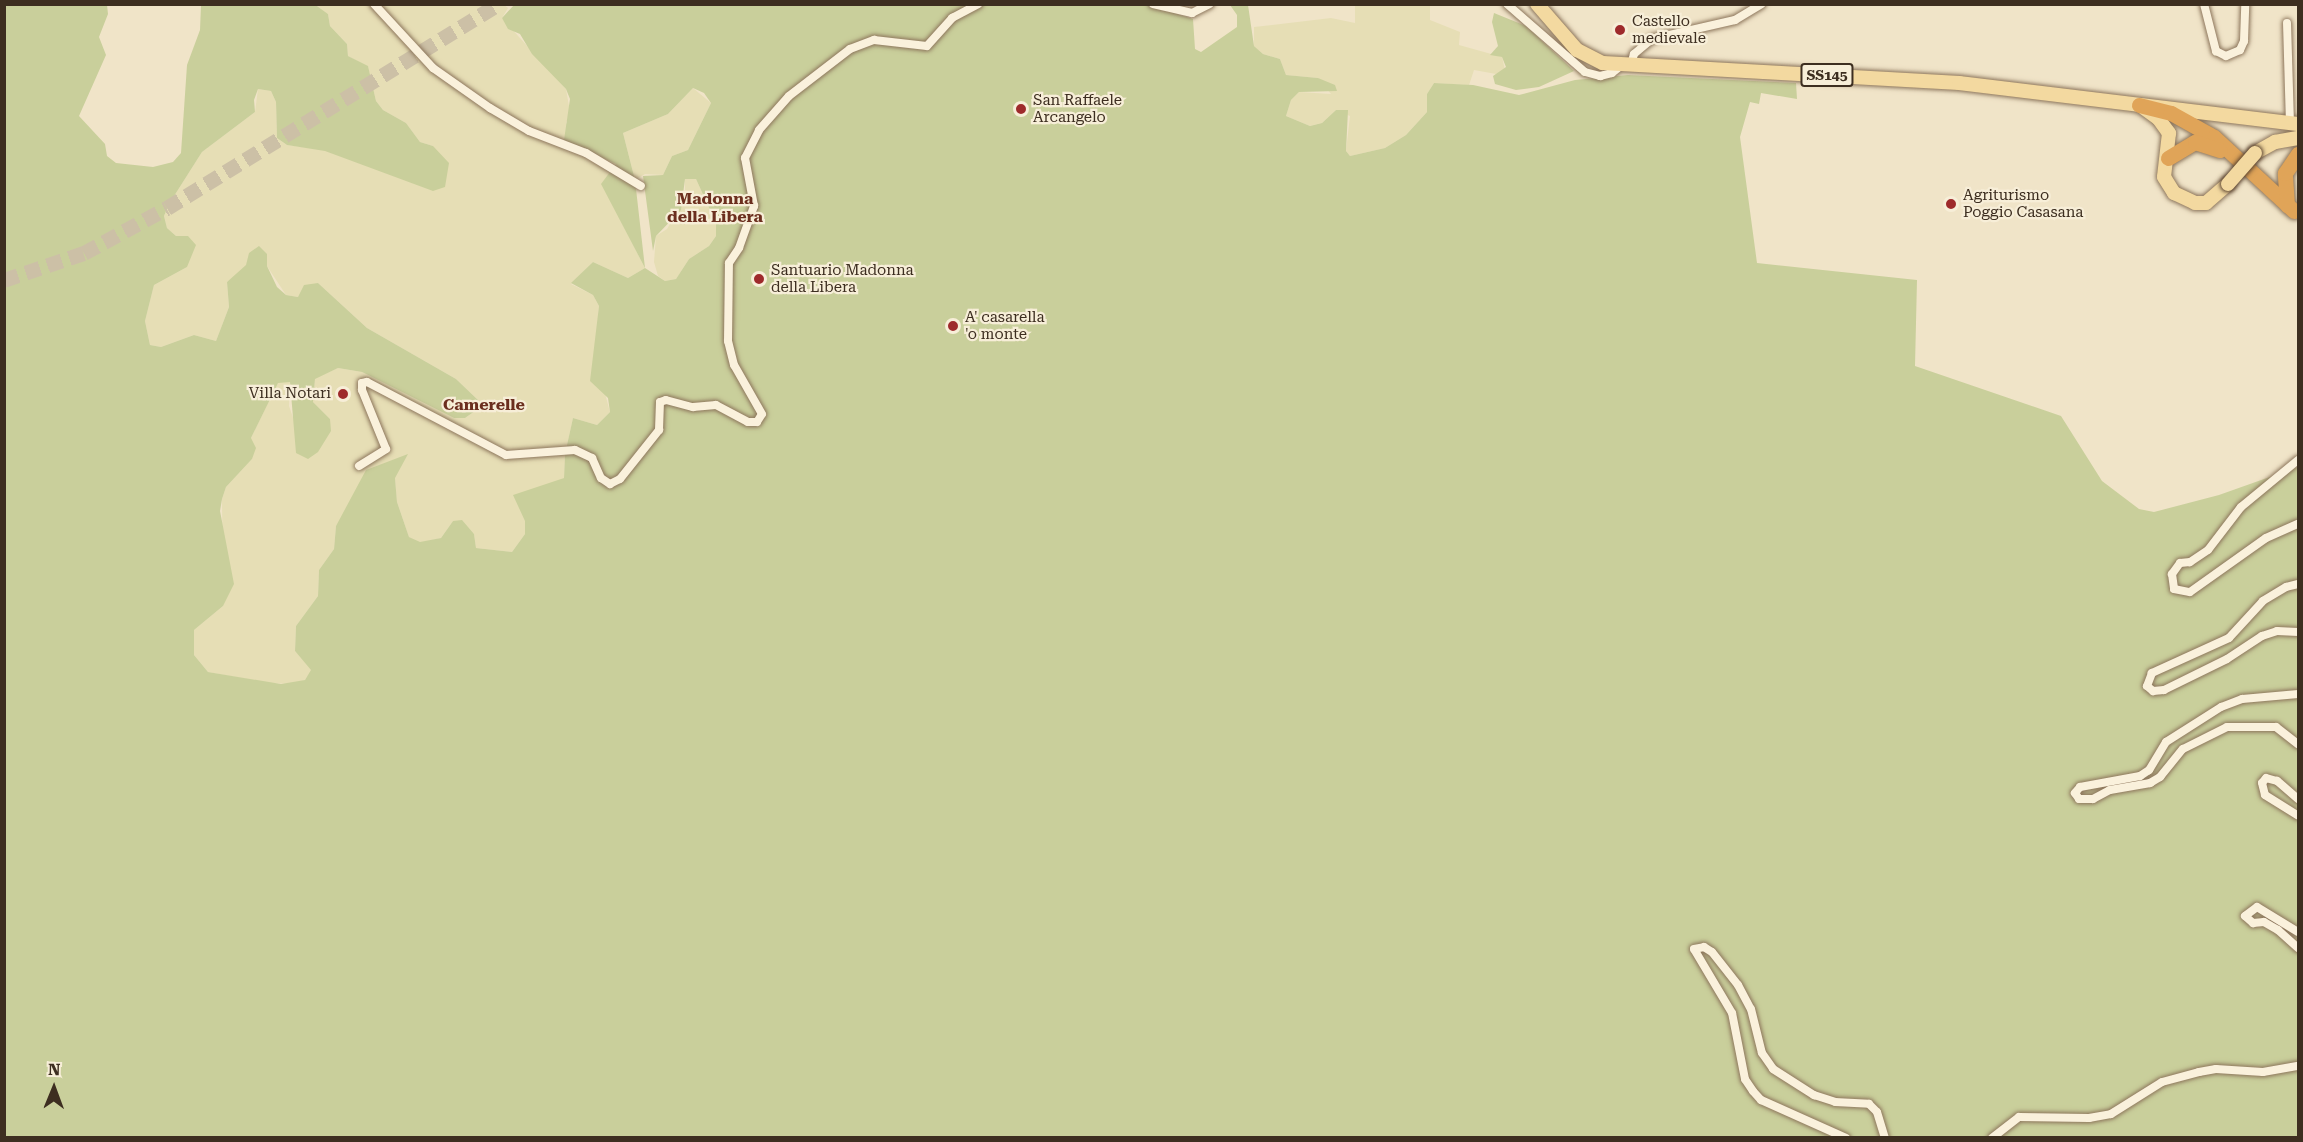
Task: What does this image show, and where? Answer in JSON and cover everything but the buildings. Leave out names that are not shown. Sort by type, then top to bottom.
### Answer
[{"type":"highway","name":"SS145","points":[[2139,105],[2185,120],[2242,161],[2290,208],[2285,173],[2298,154]]},
{"type":"highway","points":[[2168,158],[2182,147],[2204,143],[2242,161]]},
{"type":"main road","name":"SS145","points":[[1537,4],[1587,58],[1627,65],[1954,82],[2139,105]]},
{"type":"main road","points":[[2139,105],[2294,123]]},
{"type":"main road","points":[[2139,105],[2164,125],[2169,133],[2168,158],[2164,177],[2168,186],[2184,200],[2206,202],[2228,184],[2255,153],[2275,142],[2298,138]]},
{"type":"street","points":[[374,4],[433,68],[490,108],[529,131],[586,153],[641,186]]},
{"type":"street","points":[[359,466],[386,449],[362,390],[362,383],[367,382],[506,455],[575,450],[592,458],[601,478],[610,484],[620,479],[659,430],[660,402],[666,400],[693,407],[716,405],[748,422],[757,422],[762,414],[734,365],[728,342],[729,263],[740,248],[754,206],[745,158],[759,130],[789,96],[850,49],[874,40],[927,46],[952,18],[978,4]]},
{"type":"street","points":[[1154,4],[1192,13],[1210,4]]},
{"type":"street","points":[[1507,4],[1552,41],[1577,68],[1600,76],[1612,74],[1627,65],[1634,54],[1652,39],[1735,20],[1762,4]]},
{"type":"street","points":[[2204,4],[2216,51],[2226,56],[2240,50],[2244,41],[2245,4]]},
{"type":"street","points":[[2287,23],[2294,123]]},
{"type":"street","points":[[2298,460],[2241,507],[2208,550],[2190,562],[2180,563],[2172,574],[2174,589],[2190,592],[2266,538],[2298,524]]},
{"type":"street","points":[[2298,584],[2286,587],[2263,601],[2229,638],[2152,673],[2147,686],[2153,691],[2164,690],[2227,659],[2262,636],[2277,631],[2298,632]]},
{"type":"street","points":[[2298,694],[2242,699],[2221,707],[2200,717],[2166,742],[2149,770],[2140,776],[2080,787],[2075,793],[2079,799],[2093,799],[2110,790],[2150,783],[2160,777],[2183,749],[2228,728],[2276,727],[2298,744]]},
{"type":"street","points":[[2298,798],[2277,781],[2266,777],[2262,783],[2265,795],[2298,816]]},
{"type":"street","points":[[2298,932],[2257,908],[2246,916],[2253,923],[2264,922],[2278,930],[2298,948]]},
{"type":"street","points":[[1846,1137],[1761,1100],[1753,1091],[1745,1078],[1732,1014],[1694,949],[1704,947],[1712,952],[1738,985],[1751,1009],[1762,1053],[1773,1069],[1814,1095],[1835,1102],[1869,1104],[1877,1112],[1885,1137]]},
{"type":"street","points":[[1992,1137],[2019,1117],[2089,1118],[2111,1114],[2162,1082],[2179,1077],[2216,1069],[2263,1072],[2298,1066]]},
{"type":"shaded area","points":[[503,4],[508,8],[502,18],[566,89],[570,112],[566,123],[597,154],[616,164],[602,184],[645,268],[628,278],[593,262],[571,284],[593,295],[599,306],[595,356],[610,412],[597,425],[573,418],[565,454],[564,478],[553,484],[525,521],[525,534],[512,552],[476,548],[474,534],[453,521],[441,538],[420,543],[409,537],[397,502],[395,478],[336,526],[334,549],[319,570],[318,596],[296,626],[295,651],[312,670],[305,680],[293,684],[269,683],[208,672],[194,655],[194,630],[223,606],[222,499],[226,487],[252,459],[251,438],[278,382],[290,382],[289,406],[297,429],[296,453],[330,419],[313,402],[315,378],[338,368],[362,372],[454,418],[465,418],[475,411],[478,400],[456,379],[367,328],[318,283],[298,297],[286,295],[267,266],[267,254],[227,282],[229,307],[216,341],[194,335],[161,347],[150,345],[145,321],[154,285],[187,267],[176,236],[167,228],[164,216],[169,204],[202,152],[255,112],[258,89],[271,91],[276,102],[277,138],[287,145],[325,150],[433,146],[420,142],[406,123],[383,110],[376,101],[368,67],[348,56],[347,44],[330,26],[328,14],[314,5]]},
{"type":"shaded area","points":[[1355,5],[1430,5],[1430,20],[1460,32],[1459,45],[1502,57],[1505,70],[1496,74],[1474,70],[1469,85],[1434,83],[1427,94],[1427,112],[1406,135],[1385,148],[1350,156],[1346,151],[1350,116],[1336,110],[1322,123],[1310,126],[1286,116],[1291,100],[1299,92],[1331,94],[1318,78],[1286,75],[1280,59],[1263,54],[1254,46],[1254,27],[1331,18],[1355,23]]},
{"type":"shaded area","points":[[693,88],[711,103],[688,150],[672,156],[663,175],[645,174],[635,180],[623,133],[668,114]]},
{"type":"shaded area","points":[[685,179],[696,179],[716,223],[716,236],[709,246],[689,259],[676,279],[665,281],[658,276],[654,262],[656,236],[667,229],[685,199]]},
{"type":"green space","points":[[314,4],[328,14],[330,26],[347,44],[348,56],[368,66],[376,101],[383,110],[406,123],[420,142],[433,146],[449,163],[445,187],[433,191],[325,151],[287,145],[277,138],[276,102],[271,91],[258,89],[254,100],[255,112],[202,152],[169,204],[164,216],[167,228],[176,236],[188,236],[196,245],[187,267],[154,285],[145,321],[150,345],[161,347],[194,335],[216,341],[229,307],[227,282],[246,265],[249,253],[259,246],[267,254],[267,266],[277,287],[286,295],[298,297],[304,285],[318,283],[367,328],[456,379],[478,400],[475,411],[465,418],[454,418],[362,372],[338,368],[315,379],[313,402],[330,419],[331,431],[318,452],[308,459],[296,453],[290,382],[278,383],[251,438],[256,448],[252,459],[226,487],[222,499],[220,511],[234,584],[223,606],[194,630],[194,655],[208,672],[281,684],[305,680],[311,670],[295,651],[296,626],[318,596],[319,570],[334,549],[336,526],[366,470],[408,454],[395,478],[397,502],[409,537],[420,542],[441,538],[453,521],[462,520],[474,534],[476,548],[512,552],[525,534],[525,521],[513,495],[564,478],[565,454],[573,418],[597,425],[610,412],[608,398],[590,381],[599,306],[593,295],[571,283],[593,262],[628,278],[645,268],[601,184],[616,164],[564,140],[570,99],[566,89],[532,54],[520,34],[508,29],[502,18],[514,5],[1181,5],[1177,14],[1193,19],[1195,49],[1201,52],[1237,27],[1237,15],[1230,5],[1248,5],[1254,46],[1263,54],[1280,59],[1286,75],[1318,78],[1335,85],[1337,91],[1299,92],[1291,100],[1286,116],[1310,126],[1322,123],[1336,110],[1348,110],[1346,151],[1350,156],[1385,148],[1406,135],[1427,112],[1427,94],[1434,83],[1473,85],[1519,95],[1575,80],[1628,75],[1796,83],[1797,99],[1761,93],[1759,104],[1750,102],[1740,137],[1757,263],[1917,280],[1915,366],[2061,416],[2102,481],[2139,509],[2154,512],[2219,495],[2298,467],[2298,1137],[5,1138],[5,5],[107,5],[108,14],[99,37],[106,55],[79,116],[105,144],[107,156],[116,163],[153,167],[173,162],[181,153],[187,65],[200,30],[201,5]],"holes":[[[693,88],[704,93],[711,103],[688,150],[672,156],[663,175],[643,176],[653,251],[656,236],[681,210],[685,179],[696,179],[716,223],[716,236],[709,246],[689,259],[676,279],[665,281],[645,268],[635,180],[623,133],[668,114]]]},
{"type":"green space","points":[[1494,13],[1526,26],[1574,71],[1539,87],[1516,90],[1495,84],[1493,76],[1506,67],[1502,57],[1490,55],[1498,46],[1492,22]]},
{"type":"tunnel","points":[[4,280],[84,253],[167,208],[499,4]]},
{"type":"place","name":"Castello medievale","points":[[1620,30]]},
{"type":"place","name":"San Raffaele Arcangelo","points":[[1021,109]]},
{"type":"place","name":"Agriturismo Poggio Casasana","points":[[1951,204]]},
{"type":"place","name":"Santuario Madonna della Libera","points":[[759,279]]},
{"type":"place","name":"A' casarella 'o monte","points":[[953,326]]},
{"type":"place","name":"Villa Notari","points":[[343,394]]},
{"type":"district","name":"Madonna della Libera","points":[[715,208]]},
{"type":"district","name":"Camerelle","points":[[484,405]]}]
